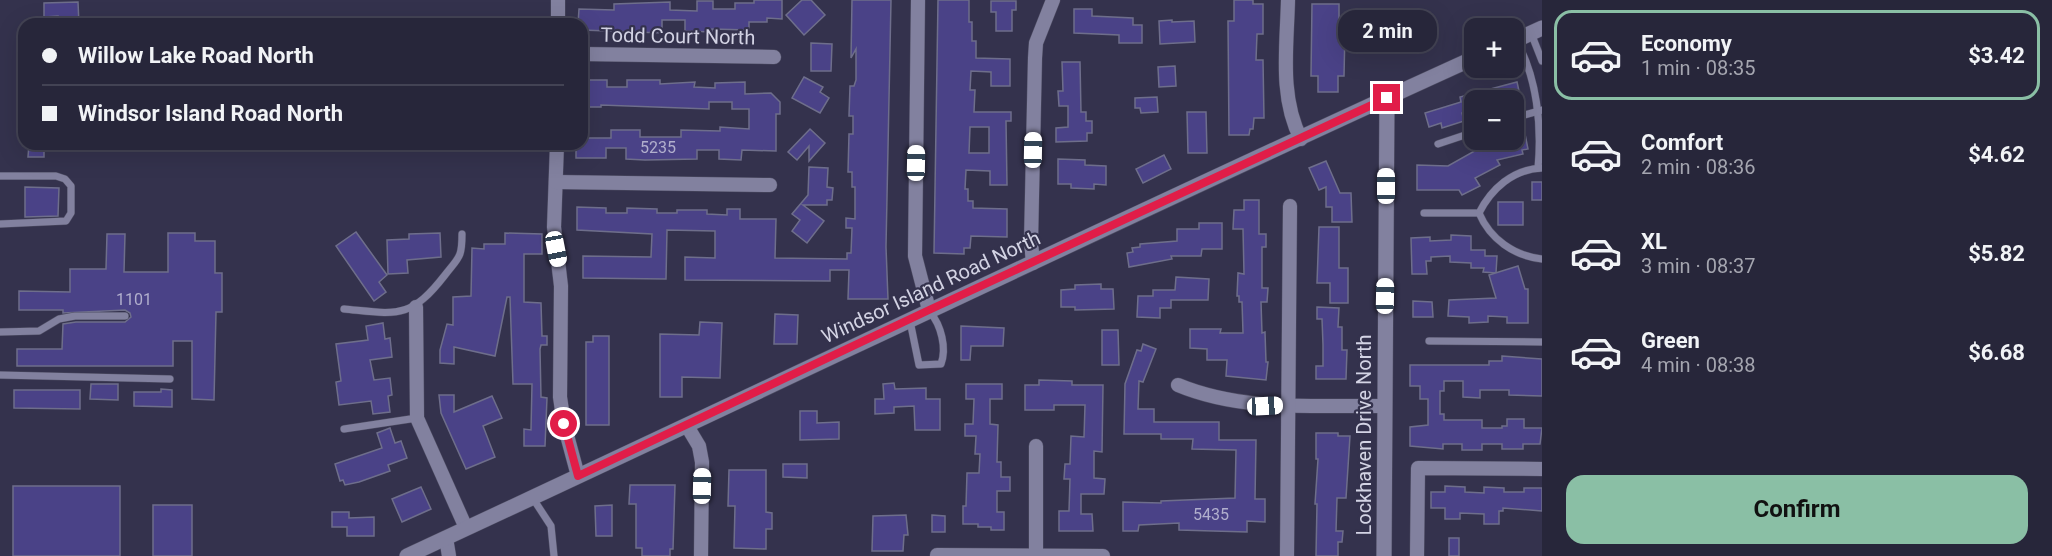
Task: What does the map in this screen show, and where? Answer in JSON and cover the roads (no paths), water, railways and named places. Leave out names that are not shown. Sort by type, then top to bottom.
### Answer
[{"type":"street","points":[[558,0],[558,18]]},
{"type":"street","points":[[918,0],[915,256],[929,310]]},
{"type":"street","points":[[1033,263],[1030,242],[1036,43],[1053,0]]},
{"type":"street","points":[[1288,0],[1287,101],[1300,139]]},
{"type":"street","name":"Todd Court North","points":[[588,54],[774,57]]},
{"type":"street","name":"Windsor Island Road North","points":[[407,556],[687,426],[909,319],[1464,63]]},
{"type":"street","name":"Lockhaven Drive North","points":[[1384,556],[1387,98]]},
{"type":"street","points":[[557,150],[554,227],[561,286],[560,397],[564,424],[578,476]]},
{"type":"street","points":[[556,182],[770,185]]},
{"type":"street","points":[[1287,556],[1290,206]]},
{"type":"street","points":[[416,307],[417,418],[466,528]]},
{"type":"street","points":[[1178,385],[1199,394],[1265,406],[1384,406]]},
{"type":"street","points":[[687,426],[702,454],[701,556]]},
{"type":"street","points":[[1036,446],[1036,556]]},
{"type":"street","points":[[1417,556],[1418,468],[1542,469]]},
{"type":"street","points":[[446,538],[450,556]]},
{"type":"street","points":[[937,555],[1103,556]]},
{"type":"lane","points":[[1537,30],[1542,61]]},
{"type":"lane","points":[[1479,213],[1491,194],[1507,180],[1540,168],[1540,110],[1524,63]]},
{"type":"lane","points":[[1524,115],[1540,110]]},
{"type":"lane","points":[[1438,144],[1464,135]]},
{"type":"lane","points":[[0,176],[56,176],[65,179],[70,186],[71,213],[66,221],[0,224]]},
{"type":"lane","points":[[1424,213],[1479,213]]},
{"type":"lane","points":[[1479,213],[1489,230],[1505,245],[1524,255],[1542,259]]},
{"type":"lane","points":[[344,309],[391,314],[416,307],[435,289],[462,253],[462,234]]},
{"type":"lane","points":[[909,319],[919,366],[941,364],[941,332],[937,320],[929,310]]},
{"type":"lane","points":[[0,332],[39,331],[59,319],[75,316],[125,316]]},
{"type":"lane","points":[[1429,340],[1542,342]]},
{"type":"lane","points":[[0,375],[170,379]]},
{"type":"lane","points":[[344,429],[417,418]]},
{"type":"lane","points":[[532,497],[551,526],[554,556]]}]
